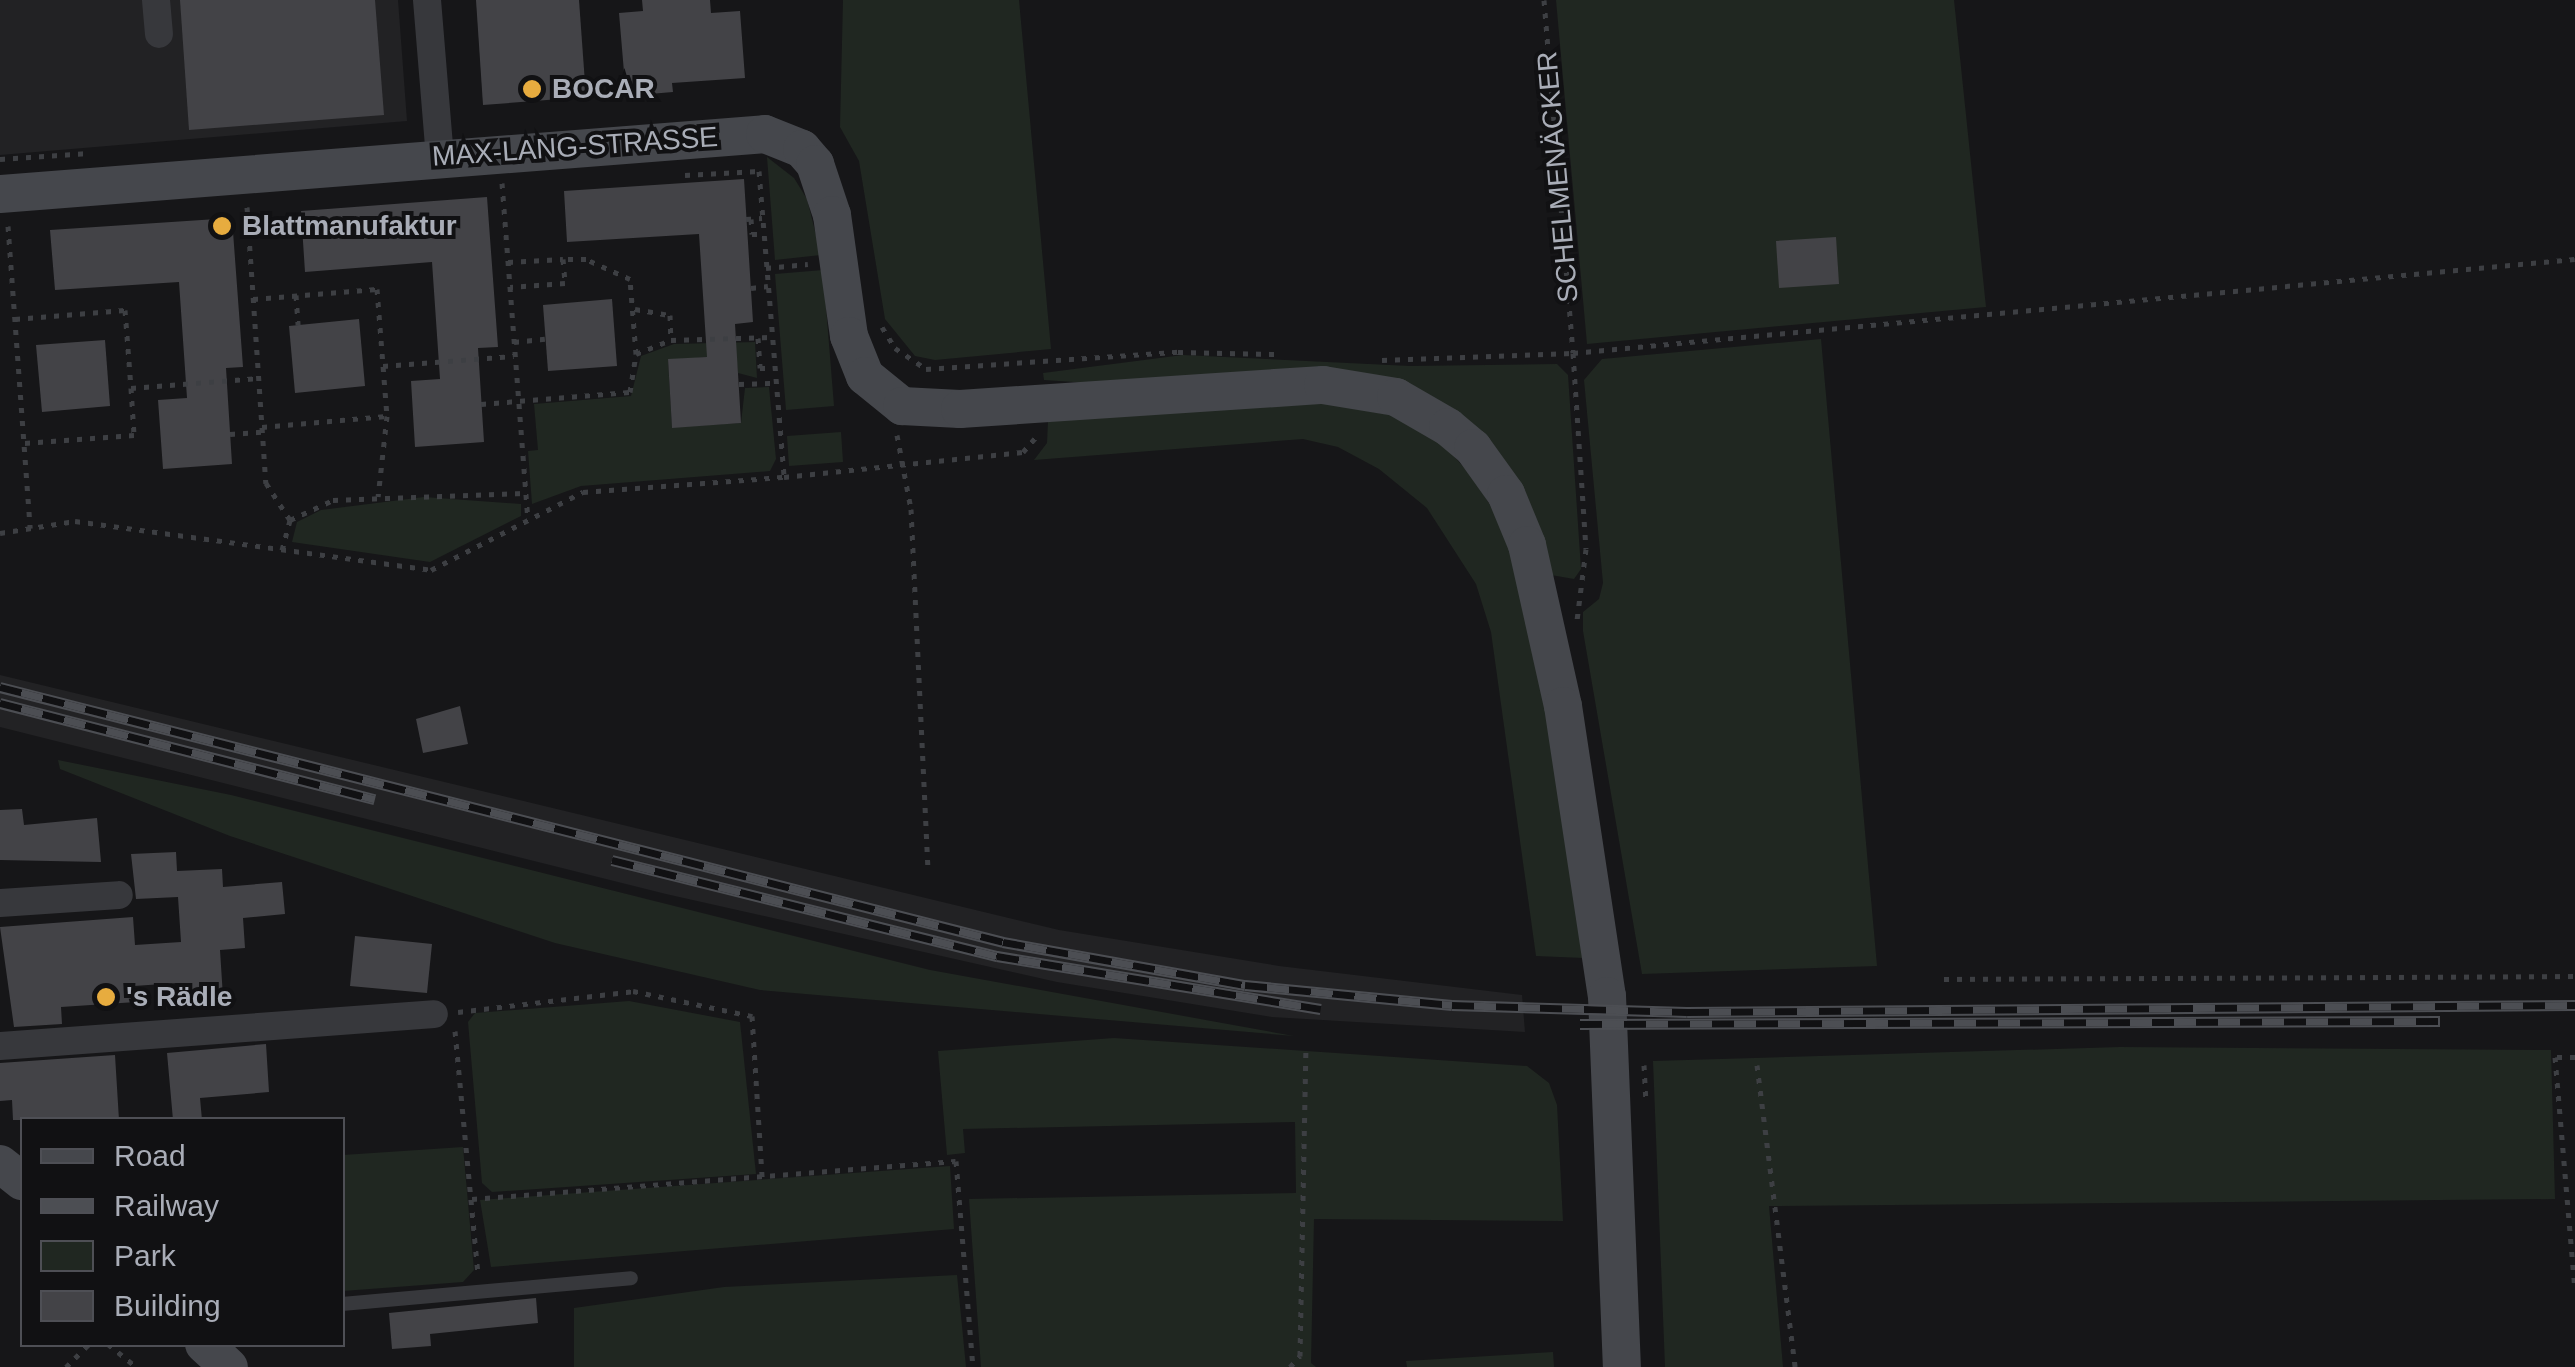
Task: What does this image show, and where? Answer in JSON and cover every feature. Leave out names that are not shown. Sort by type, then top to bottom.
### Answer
[{"type":"main road","name":"MAX-LANG-STRASSE","points":[[4,208],[440,156],[755,134],[784,138],[802,149],[826,187],[848,336],[865,376],[902,406],[960,409],[1252,386],[1335,386],[1396,397],[1473,448],[1506,494],[1528,545],[1563,706],[1607,996],[1622,1367]]},
{"type":"main road","points":[[0,1164],[20,1179]]},
{"type":"main road","points":[[207,1347],[229,1367]]},
{"type":"street","points":[[156,0],[159,34]]},
{"type":"street","points":[[427,0],[440,156]]},
{"type":"street","points":[[0,903],[119,895]]},
{"type":"street","points":[[0,1046],[434,1014]]},
{"type":"lane","points":[[345,1304],[631,1278]]},
{"type":"path","name":"SCHELMENÄCKER","points":[[1544,0],[1586,549],[1576,626]]},
{"type":"path","points":[[680,175],[759,171],[784,477]]},
{"type":"path","points":[[521,183],[501,184],[528,518]]},
{"type":"path","points":[[246,204],[266,483],[290,520],[282,550]]},
{"type":"path","points":[[4,208],[30,528]]},
{"type":"path","points":[[762,218],[749,219],[752,234],[764,234]]},
{"type":"path","points":[[482,404],[630,392],[636,354],[630,279],[609,266],[563,259],[508,262]]},
{"type":"path","points":[[510,287],[565,283],[563,259]]},
{"type":"path","points":[[1371,360],[1573,353],[2575,259]]},
{"type":"path","points":[[766,268],[838,261]]},
{"type":"path","points":[[750,288],[768,286]]},
{"type":"path","points":[[253,299],[378,289],[387,416],[378,496]]},
{"type":"path","points":[[296,296],[298,325]]},
{"type":"path","points":[[635,309],[670,315],[671,340]]},
{"type":"path","points":[[14,319],[125,310],[134,435],[24,443]]},
{"type":"path","points":[[636,354],[671,340],[772,337]]},
{"type":"path","points":[[514,342],[546,338]]},
{"type":"path","points":[[758,338],[760,368],[775,368]]},
{"type":"path","points":[[926,370],[1178,352],[1290,355]]},
{"type":"path","points":[[383,366],[515,356]]},
{"type":"path","points":[[131,388],[259,378]]},
{"type":"path","points":[[739,384],[777,382]]},
{"type":"path","points":[[230,434],[387,416]]},
{"type":"path","points":[[0,533],[75,520],[431,570],[584,492],[784,477],[899,462],[911,509],[928,870]]},
{"type":"path","points":[[290,520],[333,500],[526,493]]},
{"type":"path","points":[[1944,979],[2575,976]]},
{"type":"path","points":[[478,1268],[459,1046],[448,1020],[463,1008],[633,991],[752,1016],[762,1177]]},
{"type":"path","points":[[1290,1367],[1300,1356],[1306,1048]]},
{"type":"path","points":[[1643,1049],[1646,1114]]},
{"type":"path","points":[[2575,1057],[2556,1057],[2575,1290]]},
{"type":"path","points":[[1756,1066],[1796,1367]]},
{"type":"path","points":[[472,1199],[956,1161],[973,1367]]},
{"type":"path","points":[[66,1367],[86,1347]]},
{"type":"path","points":[[112,1347],[136,1367]]},
{"type":"shaded area","points":[[0,0],[398,0],[407,121],[0,155]]},
{"type":"shaded area","points":[[0,675],[1059,930],[1279,966],[1522,995],[1525,1032],[1272,1017],[1057,982],[666,894],[0,727]]},
{"type":"green space","points":[[843,0],[1019,0],[1051,349],[935,360],[915,356],[885,319],[859,161],[840,127]]},
{"type":"green space","points":[[1556,0],[1954,0],[1986,307],[1587,344]]},
{"type":"green space","points":[[767,157],[794,178],[807,199],[821,255],[775,260]]},
{"type":"green space","points":[[823,270],[834,406],[786,410],[775,274]]},
{"type":"green space","points":[[1821,339],[1877,966],[1642,974],[1583,631],[1583,612],[1599,599],[1603,583],[1584,380],[1602,359]]},
{"type":"green space","points":[[755,342],[757,378],[738,373],[736,355],[668,360],[672,427],[741,423],[745,388],[769,387],[776,459],[770,471],[581,486],[532,504],[528,451],[538,450],[534,404],[631,396],[641,356],[674,344]]},
{"type":"green space","points":[[1183,355],[1410,366],[1557,364],[1568,375],[1581,569],[1574,579],[1551,575],[1446,407],[1044,380],[1043,373]]},
{"type":"green space","points":[[1283,396],[1396,416],[1444,445],[1476,481],[1504,529],[1542,674],[1584,958],[1536,956],[1491,632],[1476,584],[1427,508],[1379,469],[1338,447],[1303,439],[1034,460],[1047,443],[1048,422],[1128,408]]},
{"type":"green space","points":[[841,432],[843,462],[789,466],[787,436]]},
{"type":"green space","points":[[424,497],[521,504],[521,516],[430,562],[292,542],[297,522],[321,510]]},
{"type":"green space","points":[[58,760],[231,795],[930,970],[1294,1036],[760,990],[555,943],[230,836],[60,769]]},
{"type":"green space","points":[[629,1001],[740,1022],[756,1174],[492,1192],[482,1183],[468,1022],[475,1013]]},
{"type":"green space","points":[[1114,1038],[1527,1066],[1549,1083],[1557,1105],[1563,1221],[1314,1219],[1311,1363],[1316,1367],[981,1367],[969,1199],[1296,1193],[1295,1122],[963,1129],[965,1153],[947,1155],[938,1051]]},
{"type":"green space","points":[[2120,1047],[2551,1050],[2555,1199],[1769,1206],[1783,1367],[1665,1367],[1653,1061]]},
{"type":"green space","points":[[463,1147],[474,1270],[463,1282],[345,1291],[345,1155]]},
{"type":"green space","points":[[950,1166],[954,1229],[491,1267],[480,1200]]},
{"type":"green space","points":[[957,1275],[966,1367],[574,1367],[574,1308],[724,1287]]},
{"type":"green space","points":[[1553,1352],[1554,1367],[1407,1367],[1406,1361]]},
{"type":"building","points":[[180,0],[375,0],[384,115],[189,130]]},
{"type":"building","points":[[476,0],[579,0],[586,97],[483,105]]},
{"type":"building","points":[[642,0],[710,0],[711,13],[740,11],[745,78],[672,83],[673,92],[626,96],[619,13],[643,11]]},
{"type":"building","points":[[744,179],[753,322],[735,324],[741,423],[672,428],[668,359],[707,357],[699,234],[567,242],[564,191]]},
{"type":"building","points":[[487,197],[498,347],[478,348],[484,442],[415,447],[411,381],[440,379],[432,262],[305,272],[301,211]]},
{"type":"building","points":[[232,218],[243,367],[226,368],[232,464],[163,469],[158,400],[187,398],[179,282],[55,290],[50,230]]},
{"type":"building","points":[[1836,237],[1839,284],[1779,288],[1776,241]]},
{"type":"building","points":[[612,299],[617,366],[548,371],[543,305]]},
{"type":"building","points":[[359,319],[365,386],[295,393],[289,326]]},
{"type":"building","points":[[105,340],[110,406],[42,412],[36,345]]},
{"type":"building","points":[[460,706],[468,744],[423,753],[416,719]]},
{"type":"building","points":[[22,809],[24,825],[97,818],[101,862],[0,860],[0,810]]},
{"type":"building","points":[[176,852],[177,871],[222,869],[223,887],[282,882],[285,914],[243,918],[245,948],[220,950],[223,997],[178,1000],[177,983],[134,986],[136,1002],[61,1007],[62,1024],[14,1027],[0,927],[133,917],[135,945],[181,942],[178,897],[136,899],[131,854]]},
{"type":"building","points":[[355,936],[432,944],[427,993],[350,986]]},
{"type":"building","points":[[266,1044],[269,1092],[200,1098],[202,1117],[173,1117],[167,1053]]},
{"type":"building","points":[[115,1055],[119,1117],[13,1120],[12,1100],[0,1101],[0,1063]]},
{"type":"building","points":[[536,1298],[538,1323],[430,1334],[431,1346],[392,1349],[389,1313]]},
{"type":"railway","points":[[0,687],[1003,942],[1245,985],[1452,1005],[1687,1012],[2575,1005]]},
{"type":"railway","points":[[0,703],[375,799]]},
{"type":"railway","points":[[612,860],[997,956],[1321,1009]]},
{"type":"railway","points":[[1580,1024],[2440,1021]]},
{"type":"place","name":"BOCAR","points":[[532,89]]},
{"type":"place","name":"Blattmanufaktur","points":[[222,226]]},
{"type":"place","name":"'s Rädle","points":[[106,997]]}]
